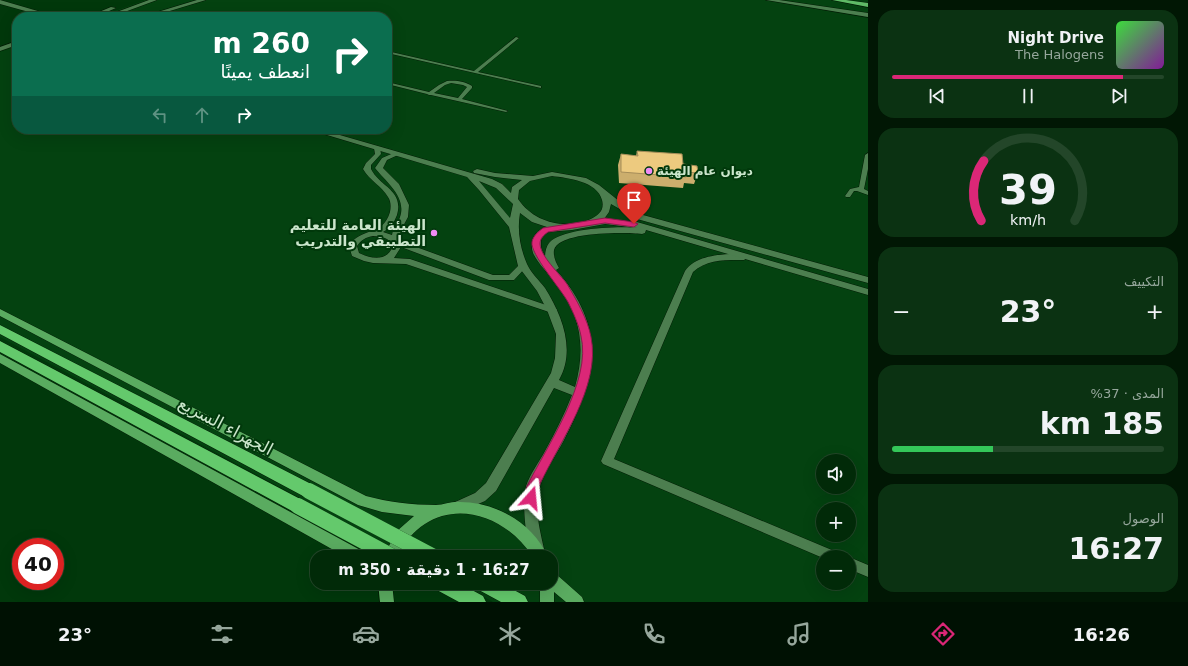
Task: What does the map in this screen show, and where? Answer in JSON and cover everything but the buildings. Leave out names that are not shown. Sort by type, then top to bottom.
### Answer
[{"type":"highway","points":[[834,0],[868,5]]},
{"type":"highway","points":[[855,0],[868,2]]},
{"type":"highway","name":"الجهراء السريع","points":[[0,330],[421,550]]},
{"type":"highway","points":[[0,346],[380,550]]},
{"type":"highway","points":[[454,590],[477,602]]},
{"type":"highway","points":[[496,590],[519,602]]},
{"type":"main road","name":"الجهراء السريع","points":[[0,312],[363,501],[382,507],[400,510],[439,511]]},
{"type":"main road","points":[[0,358],[346,550]]},
{"type":"main road","points":[[394,550],[400,539],[414,524],[439,511],[458,507],[484,510],[509,520],[529,538],[537,550]]},
{"type":"main road","points":[[558,585],[577,602]]},
{"type":"main road","points":[[385,590],[387,602]]},
{"type":"main road","points":[[547,602],[548,590]]},
{"type":"street","points":[[103,12],[136,0]]},
{"type":"street","points":[[119,12],[154,0]]},
{"type":"street","points":[[152,12],[192,0]]},
{"type":"street","points":[[161,12],[203,0]]},
{"type":"street","points":[[769,0],[868,14]]},
{"type":"street","points":[[782,0],[868,14]]},
{"type":"street","points":[[0,2],[35,12]]},
{"type":"street","points":[[475,72],[517,38]]},
{"type":"street","points":[[0,49],[12,45]]},
{"type":"street","points":[[0,56],[12,51]]},
{"type":"street","points":[[392,53],[419,57],[539,87]]},
{"type":"street","points":[[429,94],[446,82],[454,81],[467,84],[470,87],[459,100]]},
{"type":"street","points":[[392,84],[506,111]]},
{"type":"street","points":[[328,134],[377,148],[484,173],[531,178]]},
{"type":"street","points":[[342,134],[500,186],[524,214],[536,221],[567,227]]},
{"type":"street","points":[[377,148],[378,154],[368,164],[367,169],[370,174],[390,193],[394,204],[394,210],[389,224],[381,231],[366,235],[355,241],[353,246],[355,254],[369,261],[407,261],[552,310]]},
{"type":"street","points":[[383,260],[394,254],[397,246],[395,241],[397,230],[404,217],[406,205],[396,186],[379,168],[384,159],[394,152]]},
{"type":"street","points":[[861,190],[868,155]]},
{"type":"street","points":[[458,507],[480,497],[491,487],[557,373],[560,358],[561,334],[552,310],[541,290],[523,266],[519,255],[513,227],[516,204],[514,196],[516,189],[521,183],[531,178],[552,174],[566,175],[590,183],[630,212],[640,217],[868,280]]},
{"type":"street","points":[[468,175],[482,188],[513,227]]},
{"type":"street","points":[[848,196],[852,190],[861,190],[868,193]]},
{"type":"street","points":[[588,224],[600,218],[606,210],[607,202],[603,193]]},
{"type":"street","points":[[563,285],[538,253],[536,243],[539,235],[546,230],[605,221],[634,224],[664,234],[868,292]]},
{"type":"street","points":[[538,550],[531,513],[533,486],[571,412],[584,379],[587,356],[586,336],[573,302],[549,259],[552,246],[557,240],[572,234],[609,230],[637,230],[664,234]]},
{"type":"street","points":[[373,234],[386,235],[405,246],[492,278],[511,278],[523,266]]},
{"type":"street","points":[[747,258],[753,248]]},
{"type":"street","points":[[747,258],[711,259],[700,263],[689,271],[607,461],[818,550]]},
{"type":"street","points":[[552,382],[578,393]]},
{"type":"street","points":[[856,566],[868,571]]},
{"type":"shaded area","name":"الهيئة العامة للتعليم التطبيقي والتدريب","points":[[145,0],[868,0],[868,602],[493,602],[471,590],[558,590],[558,550],[397,550],[0,337],[0,52],[12,48],[12,134],[392,134],[392,12],[112,12]]},
{"type":"place","name":"ديوان عام الهيئة","points":[[649,171]]},
{"type":"place","name":"الهيئة العامة للتعليم التطبيقي والتدريب","points":[[434,233]]},
{"type":"route","points":[[531,498],[533,486],[571,412],[584,379],[587,356],[586,336],[573,302],[563,285],[538,253],[536,243],[539,235],[546,230],[605,221],[634,224]]}]
